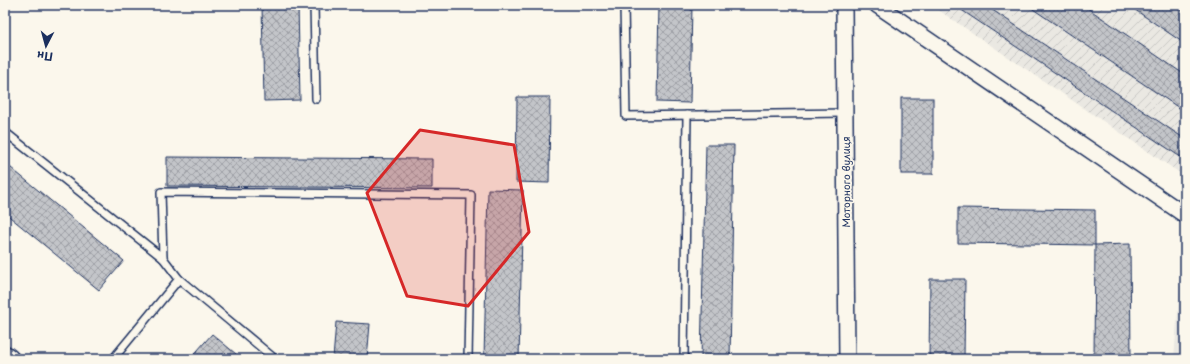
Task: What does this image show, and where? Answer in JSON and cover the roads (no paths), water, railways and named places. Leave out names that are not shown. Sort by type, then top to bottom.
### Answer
[{"type":"street","name":"Моторного вулиця","points":[[844,5],[847,359]]},
{"type":"street","points":[[877,5],[1185,215]]},
{"type":"street","points":[[5,355],[10,359]]},
{"type":"lane","points":[[314,5],[316,99]]},
{"type":"lane","points":[[624,5],[626,116],[845,113]]},
{"type":"lane","points":[[684,359],[687,115]]},
{"type":"lane","points":[[5,132],[162,258],[179,279],[275,359]]},
{"type":"lane","points":[[162,258],[161,192],[471,195],[468,359]]},
{"type":"lane","points":[[114,359],[179,279]]}]
